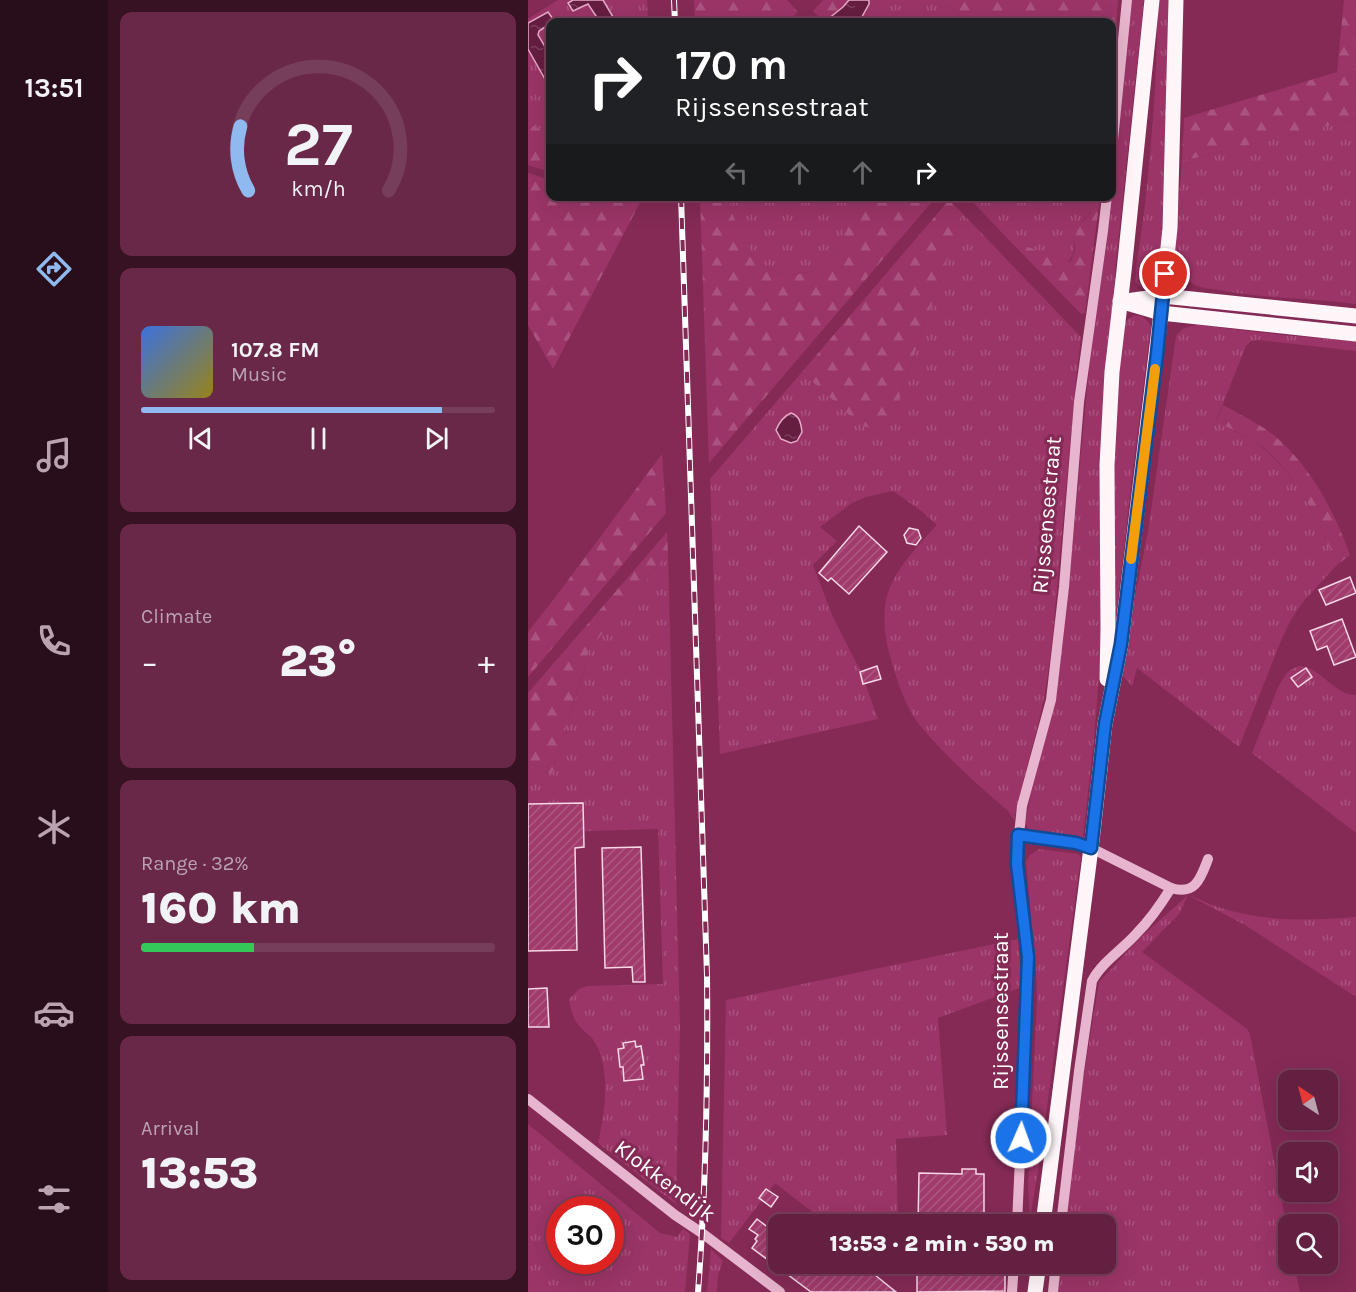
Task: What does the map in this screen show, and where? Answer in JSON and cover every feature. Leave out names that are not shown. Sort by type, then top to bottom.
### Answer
[{"type":"main road","points":[[1044,1214],[1105,724],[1108,629],[1107,465],[1112,372],[1152,0]]},
{"type":"main road","points":[[1105,724],[1121,644],[1170,228],[1176,0]]},
{"type":"main road","points":[[1120,301],[1163,296],[1356,316]]},
{"type":"main road","points":[[1120,301],[1161,313],[1356,334]]},
{"type":"main road","points":[[1035,1292],[1037,1274]]},
{"type":"street","points":[[1116,110],[1127,0]]},
{"type":"street","name":"Rijssensestraat","points":[[1017,1214],[1028,957],[1017,864],[1018,835],[1022,806],[1051,700],[1064,587],[1078,402],[1106,201]]},
{"type":"street","points":[[1018,835],[1076,843],[1091,848],[1180,891],[1190,888],[1199,881],[1208,859]]},
{"type":"street","points":[[1062,1214],[1092,981],[1159,908],[1171,888]]},
{"type":"street","name":"Klokkendijk","points":[[528,1099],[675,1215],[780,1292]]},
{"type":"street","points":[[1012,1292],[1013,1274]]},
{"type":"street","points":[[1053,1292],[1055,1274]]},
{"type":"green space","points":[[558,0],[573,0],[568,3],[588,4],[597,18],[552,18],[548,12],[528,23],[528,19]]},
{"type":"green space","points":[[603,0],[647,0],[648,18],[614,18]]},
{"type":"green space","points":[[694,0],[787,0],[798,12],[791,18],[695,18]]},
{"type":"green space","points":[[823,0],[849,0],[831,18],[820,18],[813,11]]},
{"type":"green space","points":[[871,0],[942,0],[964,18],[861,18]]},
{"type":"green space","points":[[942,0],[1118,0],[1116,27],[1116,18],[964,18]]},
{"type":"green space","points":[[1131,0],[1144,0],[1116,261],[1105,399],[1101,651],[1083,837],[1042,833],[1036,836],[1025,824],[1067,604],[1091,346],[1111,201],[1116,201],[1116,153]]},
{"type":"green space","points":[[1157,0],[1168,0],[1169,120],[1157,286],[1148,289],[1142,288],[1135,281],[1152,133],[1157,53]]},
{"type":"green space","points":[[1344,0],[1356,0],[1356,119],[1182,160],[1184,118],[1337,72]]},
{"type":"green space","points":[[546,27],[546,48],[538,35],[539,31]]},
{"type":"green space","points":[[528,49],[546,81],[546,131],[528,124]]},
{"type":"green space","points":[[1356,119],[1356,304],[1257,296],[1209,289],[1189,282],[1183,276],[1174,258],[1182,160]]},
{"type":"green space","points":[[528,124],[546,131],[546,171],[528,165]]},
{"type":"green space","points":[[528,173],[546,179],[546,201],[641,201],[553,369],[528,325]]},
{"type":"green space","points":[[700,201],[729,201],[739,230],[757,259],[774,271],[794,275],[814,270],[834,255],[851,213],[859,201],[933,201],[709,463]]},
{"type":"green space","points":[[729,201],[860,201],[831,258],[814,270],[794,275],[774,271],[751,253],[732,213]]},
{"type":"green space","points":[[950,201],[963,214],[887,432],[859,424],[802,372]]},
{"type":"green space","points":[[972,201],[1085,201],[1091,209],[1076,235],[1073,253],[1068,262],[1009,240]]},
{"type":"green space","points":[[1085,201],[1099,201],[1085,313],[1081,314],[1009,240],[1068,262],[1071,261],[1078,228],[1091,209]]},
{"type":"green space","points":[[963,214],[1081,337],[1052,642],[1042,707],[1014,820],[1008,811],[957,765],[918,723],[900,689],[886,640],[884,616],[886,600],[900,569],[937,525],[893,491],[866,497],[852,503],[820,527],[837,541],[813,565],[832,615],[861,672],[878,719],[720,754],[710,479],[802,372],[859,424],[887,432]]},
{"type":"green space","points":[[1134,316],[1144,318],[1151,326],[1114,637],[1115,412],[1124,324]]},
{"type":"green space","points":[[1198,325],[1356,341],[1356,351],[1251,341],[1246,346],[1216,421],[1255,442],[1286,471],[1315,516],[1337,565],[1303,602],[1292,618],[1239,747],[1137,668],[1132,686],[1123,676],[1127,635],[1148,532],[1176,336],[1186,328]]},
{"type":"green space","points":[[1223,405],[1271,433],[1297,458],[1319,488],[1350,555],[1337,565],[1315,516],[1286,471],[1261,446],[1216,422]]},
{"type":"green space","points":[[662,454],[666,513],[528,677],[528,632]]},
{"type":"green space","points":[[667,532],[668,553],[589,650],[550,774],[528,761],[528,693]]},
{"type":"green space","points":[[668,553],[680,1027],[676,1204],[598,1143],[603,1118],[605,1075],[598,1049],[592,1038],[574,1019],[569,999],[579,989],[587,986],[663,984],[658,829],[557,832],[528,867],[528,761],[552,773],[589,650]]},
{"type":"green space","points":[[1299,666],[1314,671],[1341,691],[1356,695],[1356,833],[1252,753],[1278,687],[1286,674]]},
{"type":"green space","points":[[1039,849],[1078,854],[1081,857],[1031,1214],[1028,1186],[1037,999],[1026,862],[1030,855]]},
{"type":"green space","points":[[1188,895],[1235,912],[1269,918],[1304,920],[1356,917],[1356,997],[1245,925]]},
{"type":"green space","points":[[1188,895],[1179,914],[1142,952],[1247,1029],[1250,1034],[1278,1181],[1278,1202],[1282,1202],[1284,1214],[1278,1214],[1278,1274],[1296,1274],[1300,1292],[1057,1292],[1059,1274],[1116,1274],[1116,1214],[1066,1214],[1075,1129],[1099,982],[1141,937]]},
{"type":"green space","points":[[1018,939],[1022,987],[938,1018],[947,1135],[896,1139],[898,1214],[815,1214],[775,1183],[729,1243],[721,1238],[726,1000]]},
{"type":"green space","points":[[528,1124],[615,1196],[546,1196],[546,1274],[624,1274],[624,1203],[660,1233],[677,1237],[683,1229],[690,1234],[685,1292],[528,1292]]},
{"type":"green space","points":[[711,1249],[723,1261],[718,1275],[717,1292],[707,1292]]},
{"type":"water","points":[[573,0],[603,0],[614,18],[597,18],[588,4],[573,11],[568,3]]},
{"type":"water","points":[[849,0],[869,0],[861,18],[829,18]]},
{"type":"water","points":[[548,12],[552,18],[546,18],[546,27],[539,31],[538,35],[546,48],[546,81],[528,49],[528,23]]},
{"type":"water","points":[[791,413],[798,418],[802,432],[797,441],[791,443],[781,439],[776,430],[782,420]]},
{"type":"building","points":[[859,526],[887,552],[849,594],[831,578],[828,581],[819,573]]},
{"type":"building","points":[[909,528],[918,530],[921,538],[916,545],[907,543],[904,535]]},
{"type":"building","points":[[1350,577],[1356,593],[1326,605],[1319,590]]},
{"type":"building","points":[[1342,619],[1356,657],[1334,665],[1327,646],[1317,650],[1310,631]]},
{"type":"building","points":[[877,666],[881,679],[863,684],[860,672]]},
{"type":"building","points":[[1306,668],[1312,677],[1298,687],[1291,678]]},
{"type":"building","points":[[583,803],[584,847],[575,848],[577,950],[528,951],[528,804]]},
{"type":"building","points":[[641,847],[645,982],[633,982],[632,967],[605,968],[602,848]]},
{"type":"building","points":[[547,988],[549,1027],[528,1027],[528,989]]},
{"type":"building","points":[[635,1041],[636,1047],[641,1046],[644,1065],[641,1065],[643,1079],[624,1081],[618,1049],[624,1048],[623,1043]]},
{"type":"building","points":[[962,1169],[976,1169],[976,1174],[984,1174],[984,1214],[918,1214],[919,1173],[962,1174]]},
{"type":"building","points":[[766,1189],[778,1197],[771,1207],[759,1198]]},
{"type":"building","points":[[757,1219],[768,1227],[768,1260],[752,1248],[758,1235],[749,1229]]},
{"type":"building","points":[[787,1274],[876,1274],[896,1292],[811,1292]]},
{"type":"building","points":[[917,1274],[1005,1274],[1005,1291],[917,1292]]},
{"type":"railway","points":[[674,0],[675,18]]},
{"type":"railway","points":[[681,201],[707,975],[706,1134],[698,1292]]},
{"type":"slow traffic","points":[[1131,559],[1155,369]]},
{"type":"route","points":[[1021,1138],[1028,957],[1017,864],[1018,835],[1076,843],[1091,848],[1105,724],[1121,644],[1165,274]]}]
